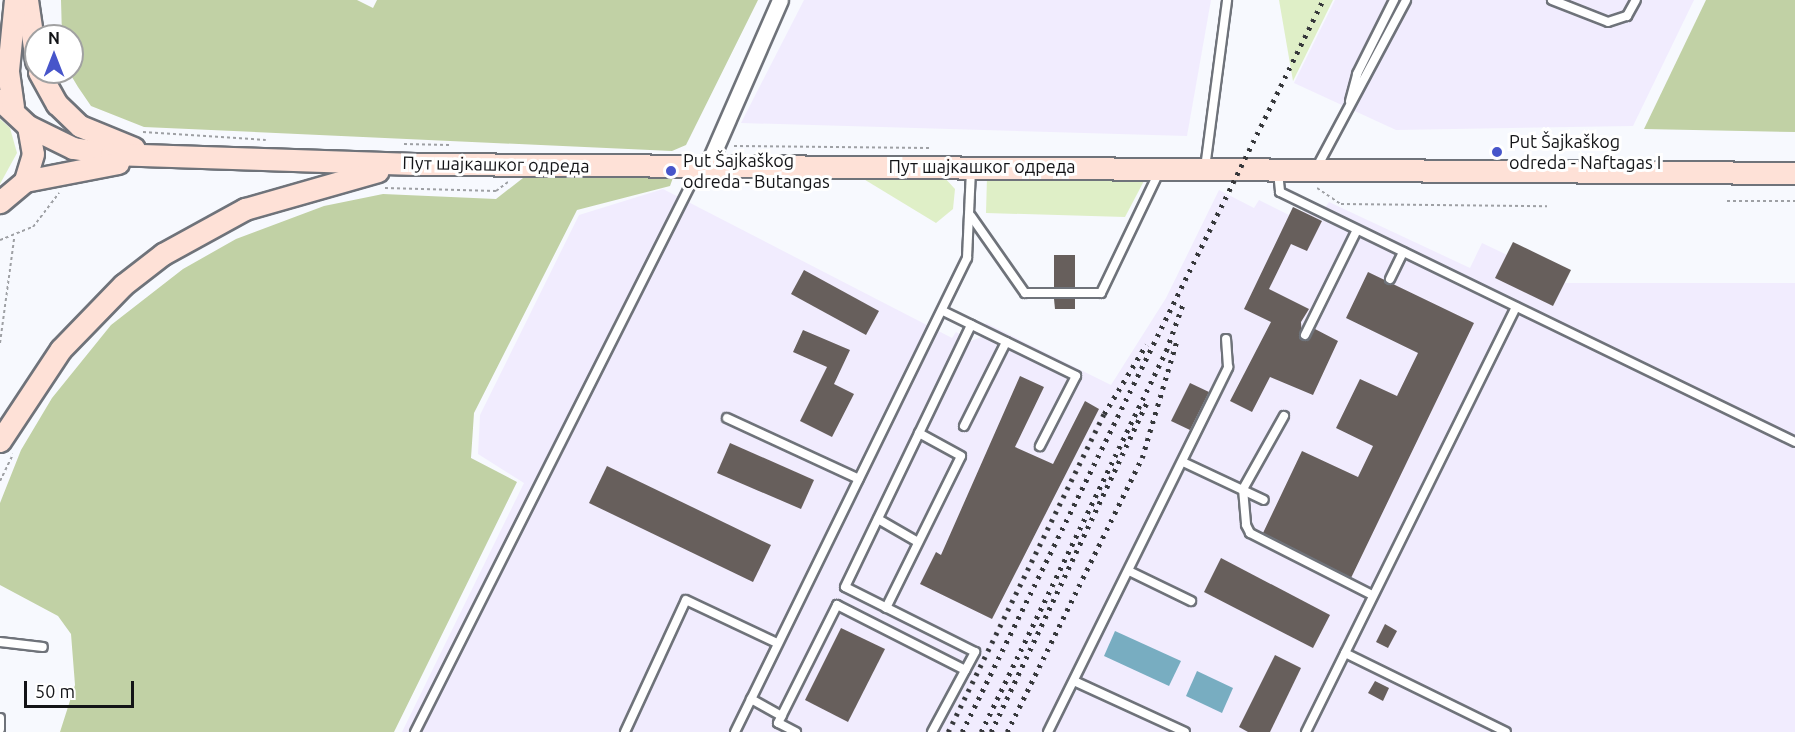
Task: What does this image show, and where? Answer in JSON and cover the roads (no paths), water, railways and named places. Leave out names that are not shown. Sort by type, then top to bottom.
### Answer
[{"type":"street","points":[[0,202],[25,181],[33,154],[28,126],[6,104],[15,0]]},
{"type":"street","points":[[27,0],[31,24]]},
{"type":"street","points":[[703,167],[780,0]]},
{"type":"street","points":[[46,84],[57,104],[80,126],[121,145],[170,157]]},
{"type":"street","name":"Пут шајкашког одреда","points":[[28,126],[84,151],[170,157],[415,164],[703,167],[971,165],[1161,168],[1278,171],[1315,179],[1795,173]]},
{"type":"street","name":"Пут шајкашког одреда","points":[[25,181],[71,168],[170,157]]},
{"type":"street","points":[[9,442],[61,349],[123,285],[163,254],[274,198],[415,164]]},
{"type":"lane","points":[[1205,169],[1227,0]]},
{"type":"lane","points":[[1349,106],[1357,74],[1394,0]]},
{"type":"lane","points":[[1315,179],[1349,106],[1369,77],[1406,0]]},
{"type":"lane","points":[[1552,0],[1608,22],[1627,16],[1636,0]]},
{"type":"lane","points":[[735,732],[967,258],[971,165]]},
{"type":"lane","points":[[415,732],[703,167]]},
{"type":"lane","points":[[970,216],[1025,294],[1101,293],[1161,168]]},
{"type":"lane","points":[[1278,171],[1280,192],[1795,442]]},
{"type":"lane","points":[[1305,335],[1357,230]]},
{"type":"lane","points":[[1390,279],[1403,252]]},
{"type":"lane","points":[[1306,732],[1516,307]]},
{"type":"lane","points":[[943,311],[1076,376],[1040,446]]},
{"type":"lane","points":[[932,732],[975,652],[845,587],[971,325]]},
{"type":"lane","points":[[1048,732],[1228,367],[1227,339]]},
{"type":"lane","points":[[964,426],[1006,342]]},
{"type":"lane","points":[[1284,416],[1243,489],[1250,533],[1372,595]]},
{"type":"lane","points":[[727,418],[860,479]]},
{"type":"lane","points":[[886,608],[961,456],[919,433]]},
{"type":"lane","points":[[1183,462],[1264,500]]},
{"type":"lane","points":[[878,519],[918,542]]},
{"type":"lane","points":[[1129,571],[1191,601]]},
{"type":"lane","points":[[625,732],[686,600],[777,644]]},
{"type":"lane","points":[[796,732],[778,723],[837,605],[965,670]]},
{"type":"lane","points":[[0,642],[44,647]]},
{"type":"lane","points":[[1345,653],[1506,732]]},
{"type":"lane","points":[[1074,681],[1185,732]]},
{"type":"lane","points":[[751,699],[782,716]]},
{"type":"lane","points":[[0,718],[0,729]]},
{"type":"water","points":[[1115,631],[1181,661],[1169,686],[1104,656]]},
{"type":"water","points":[[1197,671],[1233,688],[1222,713],[1186,696]]},
{"type":"railway","points":[[962,732],[1323,0]]},
{"type":"railway","points":[[981,732],[1166,351],[1184,301]]},
{"type":"railway","points":[[1007,732],[1142,458],[1177,340]]},
{"type":"railway","points":[[948,732],[1104,414],[1146,345]]},
{"type":"railway","points":[[991,732],[1147,402]]},
{"type":"place","name":"Put Šajkaškog odreda - Naftagas I","points":[[1497,152]]},
{"type":"place","name":"Put Šajkaškog odreda - Butangas","points":[[671,171]]}]
